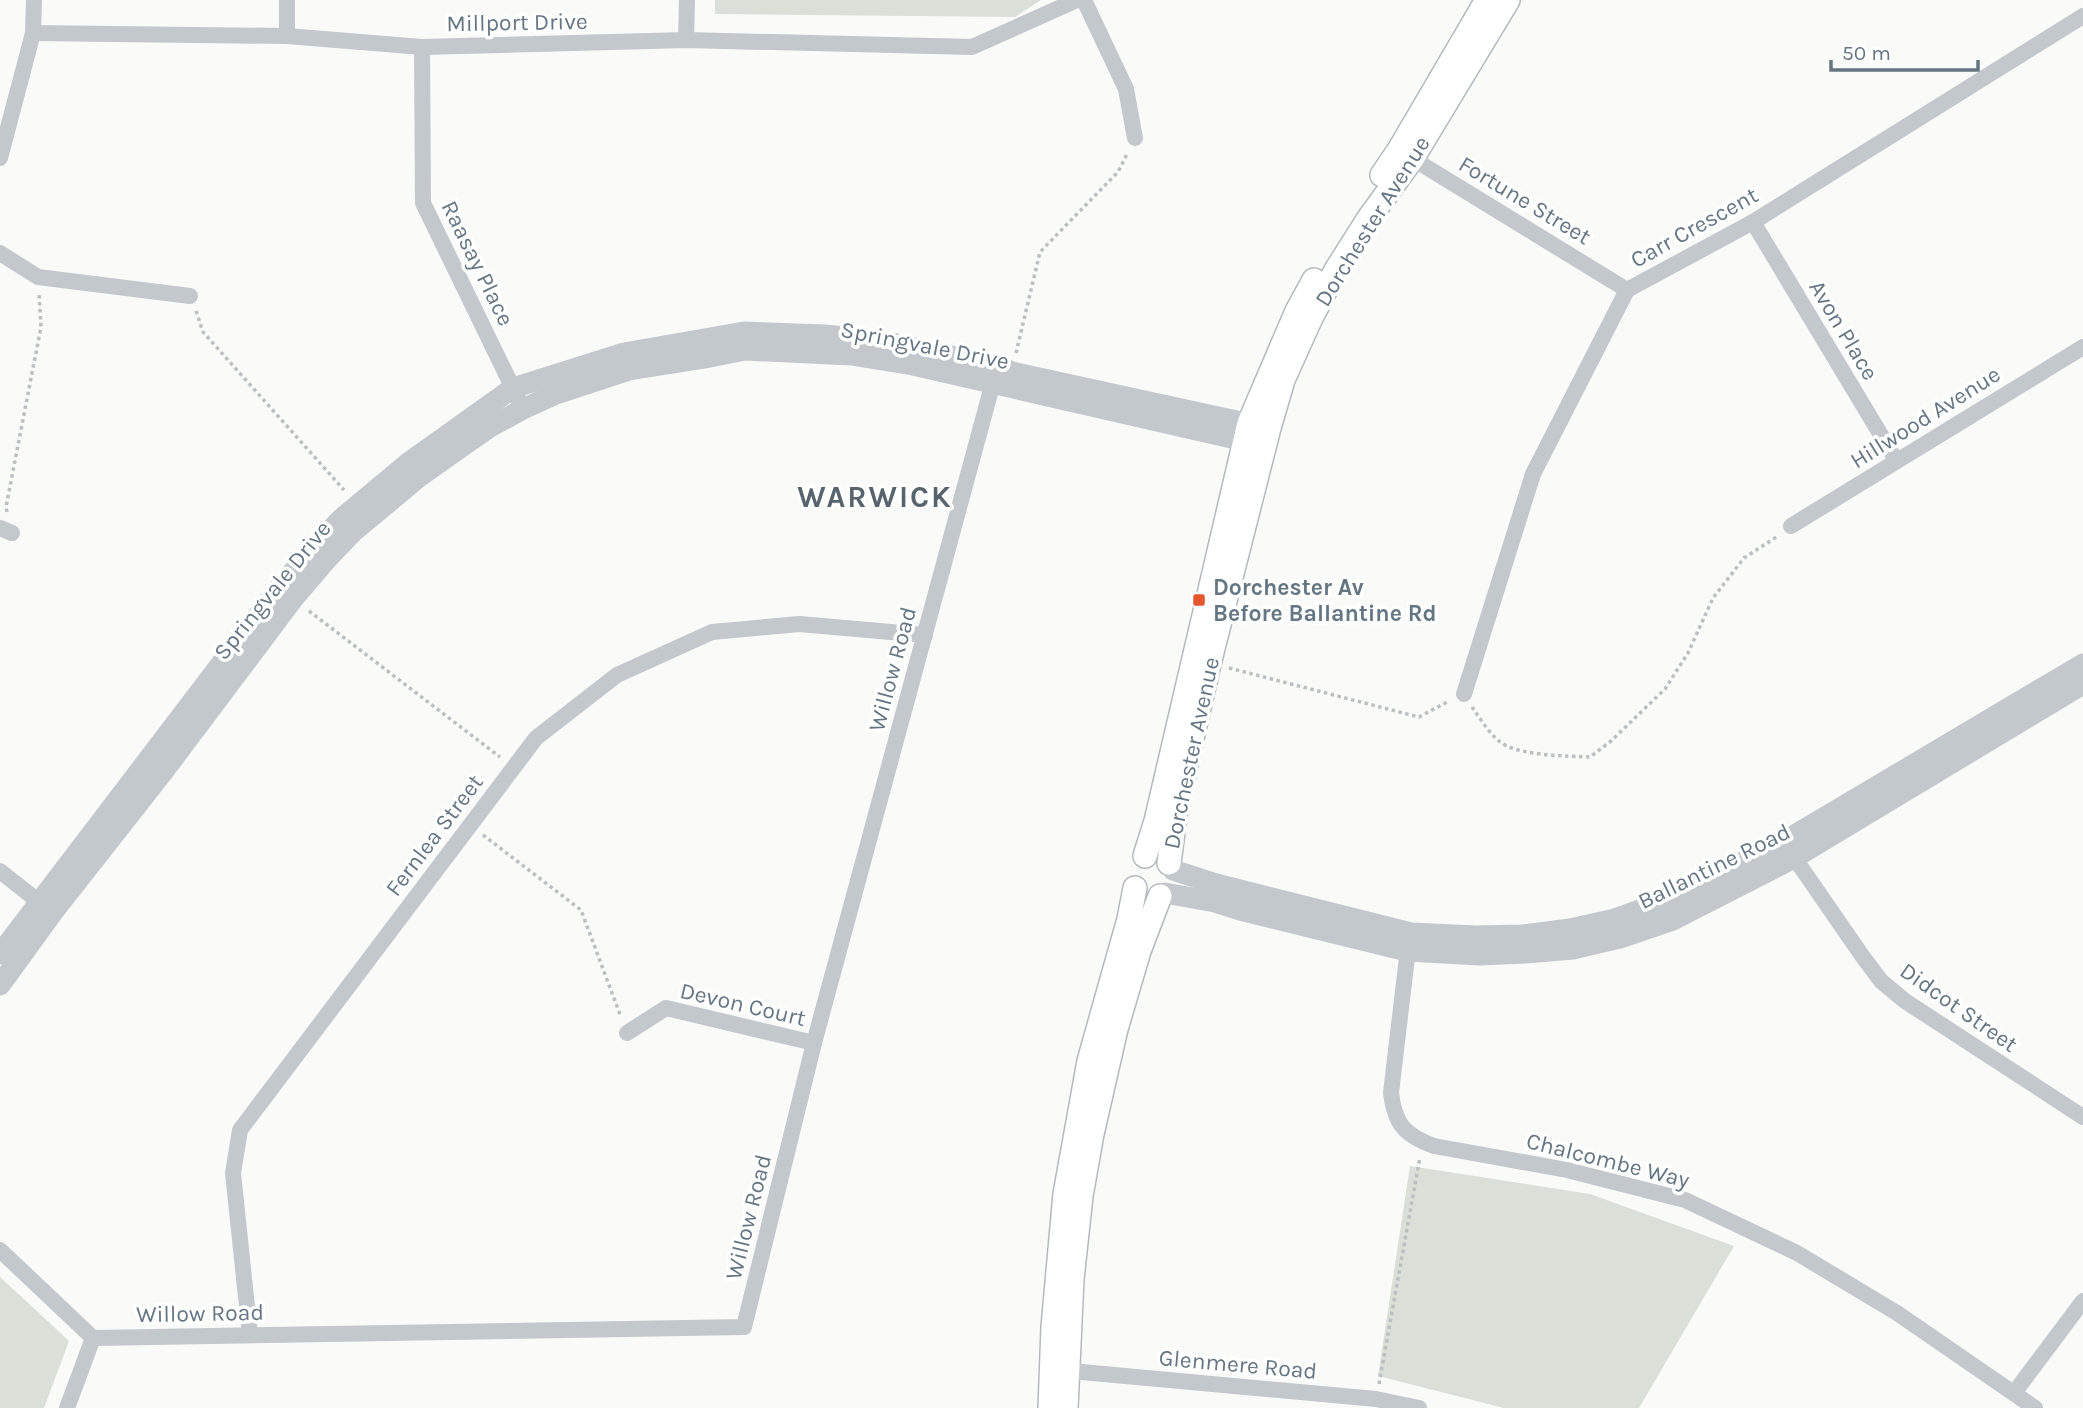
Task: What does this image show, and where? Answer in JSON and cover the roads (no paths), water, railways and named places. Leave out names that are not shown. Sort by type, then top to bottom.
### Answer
[{"type":"main road","name":"Dorchester Avenue","points":[[1405,154],[1487,0]]},
{"type":"main road","name":"Dorchester Avenue","points":[[1145,856],[1257,435],[1297,311],[1327,258],[1405,154],[1508,0]]},
{"type":"main road","name":"Dorchester Avenue","points":[[1050,1408],[1061,1371],[1069,1328],[1081,1196],[1092,1134],[1107,1066],[1139,951],[1163,895],[1171,887],[1173,879],[1171,867],[1176,809],[1257,435]]},
{"type":"main road","name":"Dorchester Avenue","points":[[1066,1408],[1053,1327],[1065,1194],[1089,1061],[1129,919],[1135,888],[1131,873],[1138,860],[1145,856],[1158,856],[1171,867]]},
{"type":"main road","points":[[1135,888],[1149,897],[1163,895]]},
{"type":"street","points":[[0,158],[33,33],[34,0]]},
{"type":"street","points":[[287,0],[287,36]]},
{"type":"street","points":[[685,40],[687,0]]},
{"type":"street","name":"Millport Drive","points":[[33,33],[287,36],[422,47],[685,40],[972,47],[1077,0]]},
{"type":"street","points":[[1084,0],[1126,89],[1135,138]]},
{"type":"street","name":"Carr Crescent","points":[[1464,694],[1533,474],[1627,290],[1753,222],[2083,16]]},
{"type":"street","name":"Raasay Place","points":[[422,47],[423,203],[523,409]]},
{"type":"street","name":"Fortune Street","points":[[1405,154],[1627,290]]},
{"type":"street","name":"Avon Place","points":[[1753,222],[1896,460]]},
{"type":"street","points":[[0,253],[37,276],[190,296]]},
{"type":"street","name":"Springvale Drive","points":[[0,985],[46,907],[149,761],[279,588],[315,546],[408,463],[513,388],[624,353],[744,332],[824,335],[878,340],[1000,374],[1257,435]]},
{"type":"street","name":"Hillwood Avenue","points":[[1791,526],[2083,347]]},
{"type":"street","name":"Springvale Drive","points":[[0,954],[46,907],[163,772],[293,599],[328,558],[409,485],[482,433],[523,409],[556,394],[629,370],[745,350],[822,353],[1000,374]]},
{"type":"street","name":"Willow Road","points":[[93,1338],[744,1327],[814,1044],[925,635],[1000,374]]},
{"type":"street","name":"Fernlea Street","points":[[250,1335],[233,1173],[240,1130],[536,738],[617,676],[712,632],[799,624],[925,635]]},
{"type":"street","name":"Ballantine Road","points":[[1789,850],[2083,664]]},
{"type":"street","name":"Ballantine Road","points":[[1163,895],[1215,901],[1240,910],[1409,942],[1522,935],[1570,929],[1615,919],[1789,850],[2083,684]]},
{"type":"street","name":"Didcot Street","points":[[1789,850],[1881,981],[1905,1001],[2083,1117]]},
{"type":"street","name":"Ballantine Road","points":[[1171,867],[1216,884],[1409,942]]},
{"type":"street","points":[[0,871],[46,907]]},
{"type":"street","name":"Chalcombe Way","points":[[1409,942],[1391,1093],[1394,1113],[1408,1133],[1421,1142],[1434,1146],[1567,1170],[1685,1200],[1797,1253],[1897,1313],[2035,1408]]},
{"type":"street","name":"Devon Court","points":[[627,1033],[666,1008],[814,1044]]},
{"type":"street","points":[[0,1250],[93,1338],[66,1408]]},
{"type":"street","points":[[2014,1393],[2083,1301]]},
{"type":"street","name":"Glenmere Road","points":[[1061,1371],[1341,1403],[1376,1399],[1419,1408]]},
{"type":"place","name":"Dorchester Av Before Ballantine Rd","points":[[1199,600]]},
{"type":"district","name":"WARWICK","points":[[875,497]]}]
